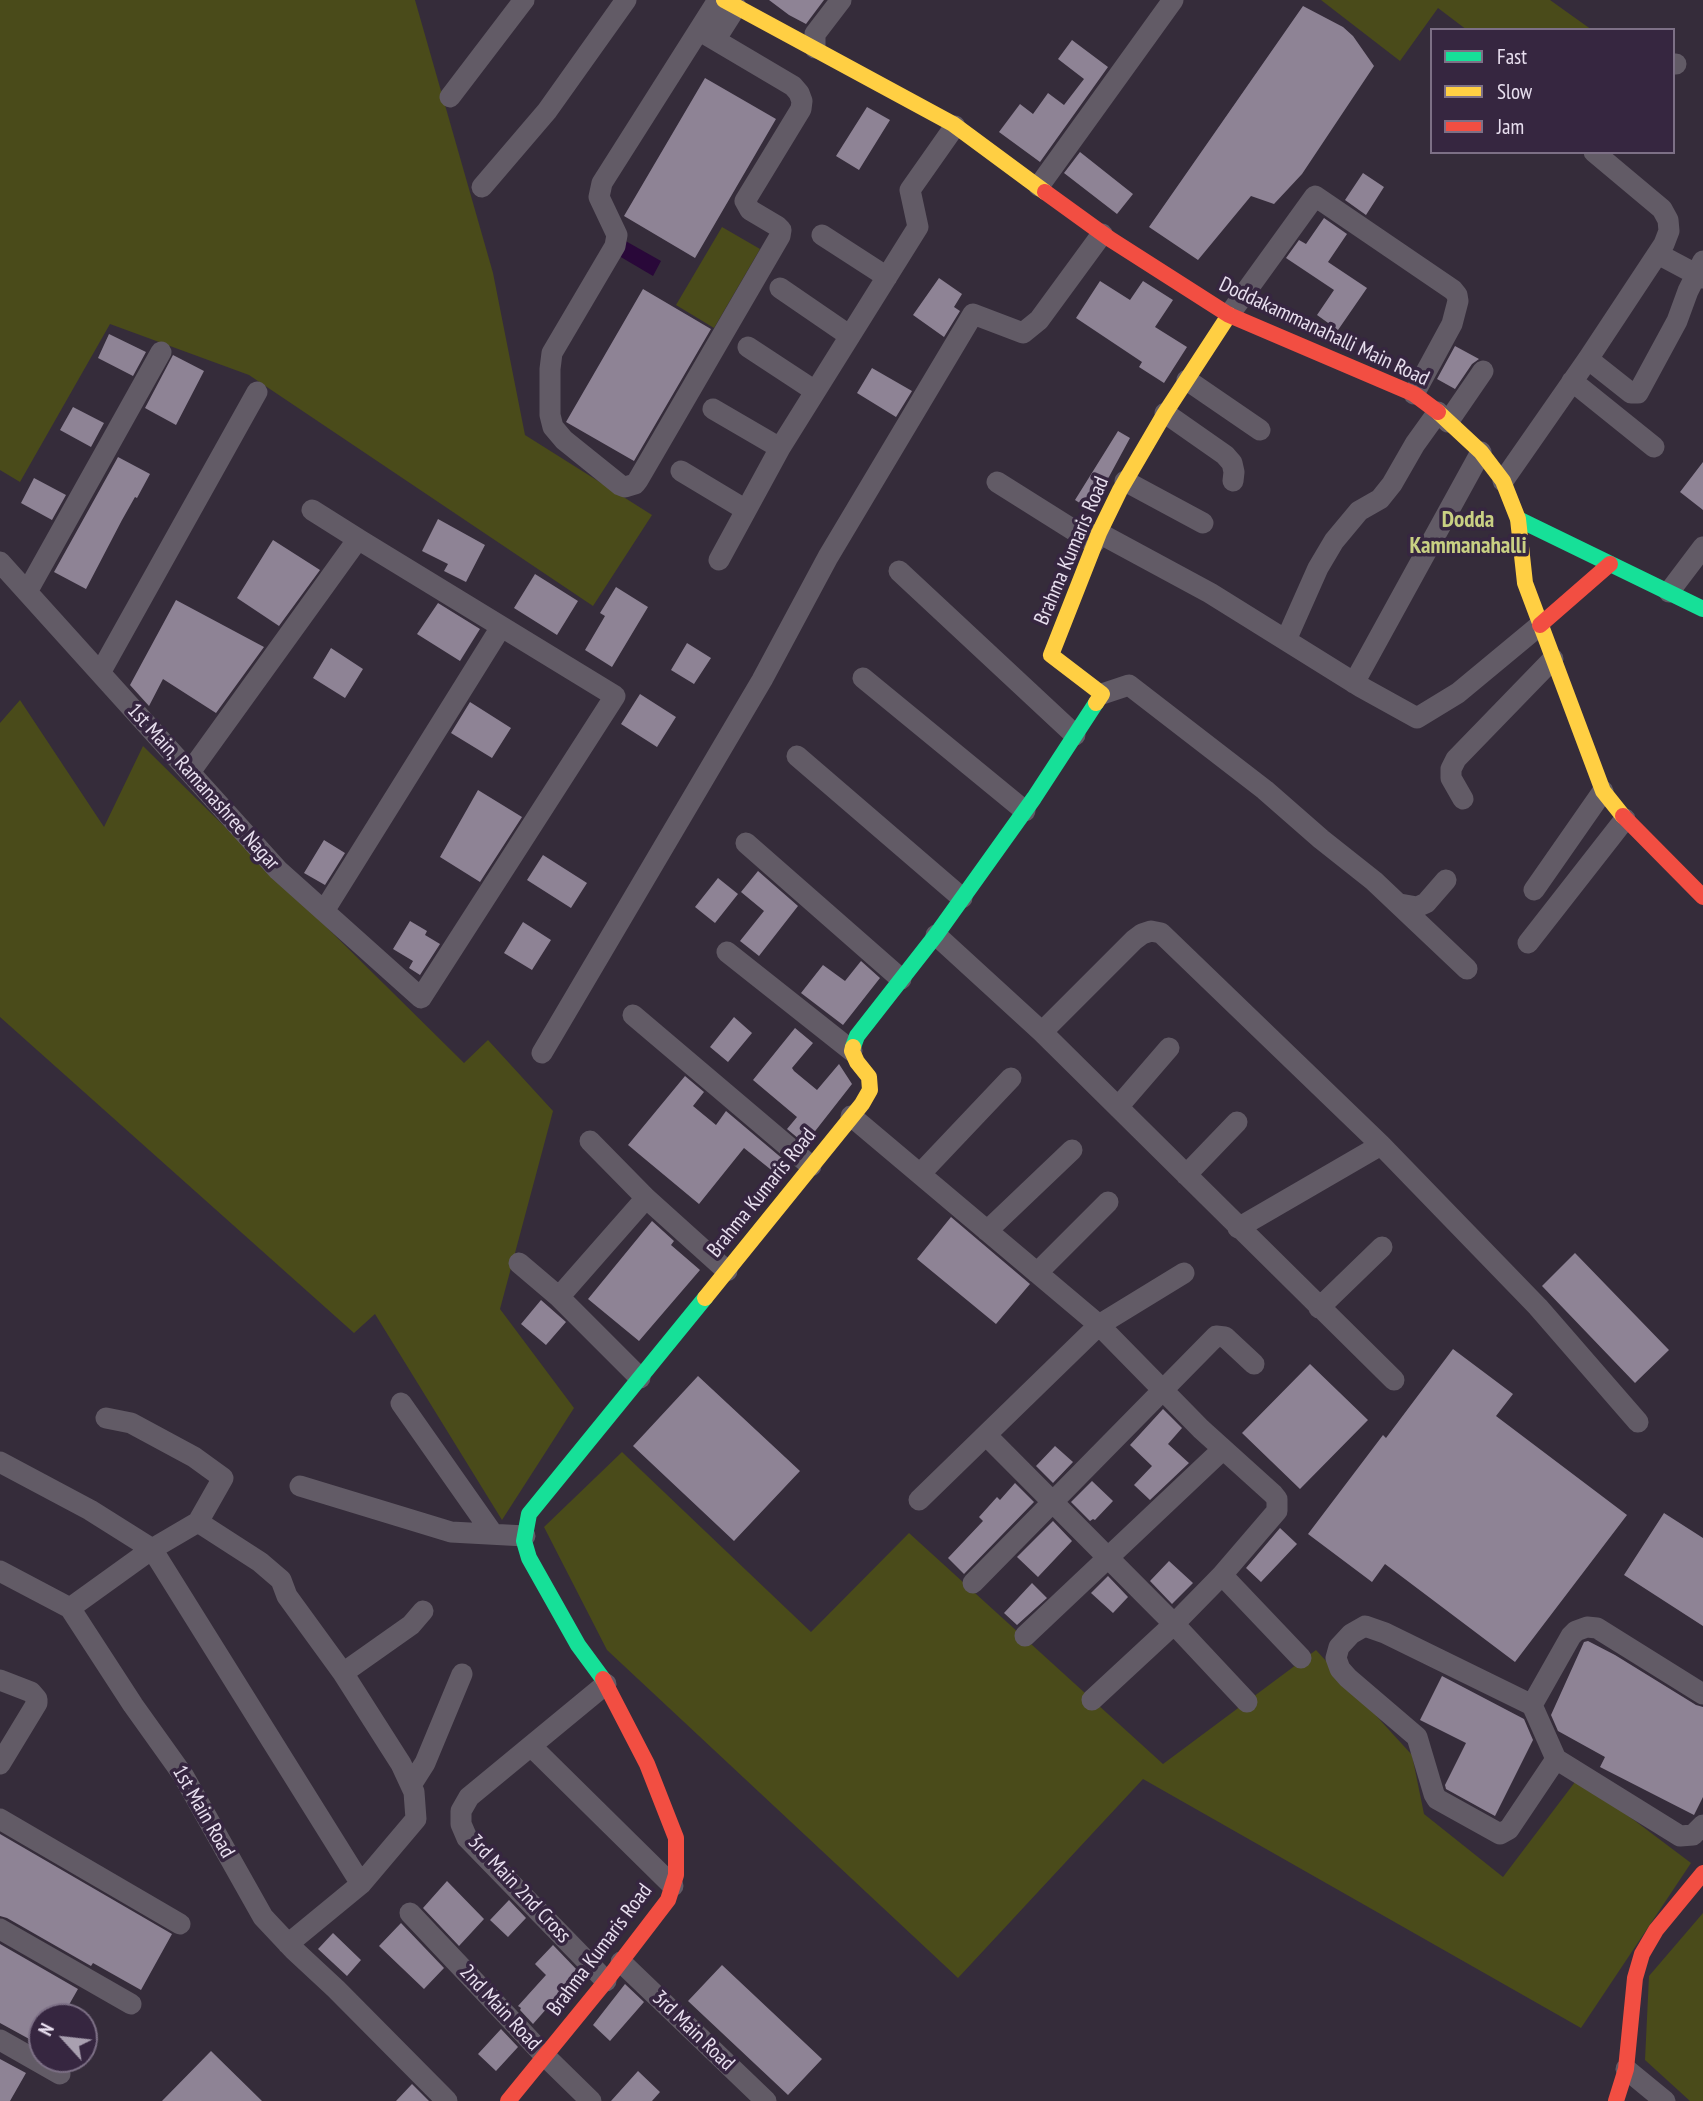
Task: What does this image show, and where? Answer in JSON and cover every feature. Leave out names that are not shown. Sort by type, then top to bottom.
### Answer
[{"type":"street","points":[[450,97],[524,0]]},
{"type":"street","points":[[482,187],[547,111],[626,0]]},
{"type":"street","points":[[814,48],[815,34],[841,0]]},
{"type":"street","points":[[1039,186],[1173,0]]},
{"type":"street","points":[[708,35],[793,86],[802,101],[801,109],[745,201],[750,210],[781,230],[780,236],[638,480],[625,487],[564,440],[553,427],[550,403],[552,353],[615,246],[617,235],[599,197],[601,183],[729,2]]},
{"type":"street","name":"Doddakammanahalli Main Road","points":[[729,2],[955,125],[1102,234],[1229,315],[1414,394],[1443,417],[1481,452],[1503,481],[1518,519],[1525,583],[1603,791],[1625,819],[1703,897]]},
{"type":"street","points":[[719,560],[780,448],[918,227],[910,190],[955,125]]},
{"type":"street","points":[[1503,481],[1658,254],[1669,231],[1668,220],[1662,209],[1596,154]]},
{"type":"street","points":[[1229,315],[1315,196],[1457,295],[1452,324],[1414,394]]},
{"type":"street","points":[[541,1053],[762,680],[828,557],[973,314],[1023,333],[1039,320],[1102,234]]},
{"type":"street","points":[[822,235],[887,277]]},
{"type":"street","points":[[1588,359],[1631,393],[1638,393],[1701,271],[1658,254]]},
{"type":"street","points":[[780,288],[850,336]]},
{"type":"street","name":"Brahma Kumaris Road","points":[[1102,694],[1051,654],[1096,538],[1125,481],[1229,315]]},
{"type":"street","points":[[748,347],[815,391]]},
{"type":"street","points":[[27,592],[161,352]]},
{"type":"street","points":[[1286,640],[1318,568],[1334,541],[1359,511],[1380,499],[1415,444],[1483,371]]},
{"type":"street","points":[[1187,380],[1261,430]]},
{"type":"street","points":[[1572,381],[1654,447]]},
{"type":"street","points":[[100,673],[257,392]]},
{"type":"street","points":[[713,409],[780,448]]},
{"type":"street","points":[[1166,413],[1225,455],[1232,463],[1233,481]]},
{"type":"street","points":[[1354,683],[1481,452]]},
{"type":"street","points":[[681,471],[746,510]]},
{"type":"street","points":[[1125,481],[1203,523]]},
{"type":"street","points":[[997,482],[1096,538],[1210,593],[1354,683],[1418,718],[1458,693],[1610,564]]},
{"type":"street","points":[[312,510],[501,627],[324,911]]},
{"type":"street","points":[[1518,519],[1703,609]]},
{"type":"street","points":[[190,772],[358,539]]},
{"type":"street","points":[[1669,592],[1703,547]]},
{"type":"street","name":"1st Main, Ramanashree Nagar","points":[[0,562],[278,870],[421,998],[615,696],[501,627]]},
{"type":"street","points":[[899,571],[1076,735]]},
{"type":"street","points":[[1463,799],[1451,778],[1451,768],[1456,758],[1553,659]]},
{"type":"street","points":[[863,678],[1025,811]]},
{"type":"street","points":[[727,952],[852,1051],[857,1036],[936,935],[1025,811],[1102,694],[1129,685],[1265,790],[1400,904],[1467,969]]},
{"type":"street","points":[[797,756],[962,898]]},
{"type":"street","points":[[1534,890],[1603,791]]},
{"type":"street","points":[[1528,943],[1625,819]]},
{"type":"street","points":[[746,843],[901,979]]},
{"type":"street","points":[[1400,904],[1417,907],[1426,903],[1446,880]]},
{"type":"street","points":[[1042,1032],[1134,940],[1151,931],[1161,933],[1381,1145],[1538,1307],[1638,1422]]},
{"type":"street","points":[[936,935],[1042,1032],[1394,1380]]},
{"type":"street","points":[[632,1015],[811,1166]]},
{"type":"street","points":[[1118,1107],[1170,1048]]},
{"type":"street","name":"Brahma Kumaris Road","points":[[508,2101],[668,1900],[676,1875],[676,1838],[647,1764],[606,1684],[578,1645],[529,1558],[524,1541],[529,1514],[862,1104],[870,1090],[869,1077],[852,1051]]},
{"type":"street","points":[[920,1174],[1011,1078]]},
{"type":"street","points":[[851,1116],[1099,1325],[1222,1450],[1278,1499],[1273,1517],[1222,1575],[1092,1700]]},
{"type":"street","points":[[1186,1175],[1237,1122]]},
{"type":"street","points":[[590,1141],[646,1198],[727,1271]]},
{"type":"street","points":[[1238,1228],[1381,1145]]},
{"type":"street","points":[[987,1231],[1072,1150]]},
{"type":"street","points":[[559,1297],[646,1198]]},
{"type":"street","points":[[1037,1273],[1108,1202]]},
{"type":"street","points":[[1319,1308],[1382,1247]]},
{"type":"street","points":[[519,1263],[559,1297],[640,1378]]},
{"type":"street","points":[[919,1500],[1099,1325],[1184,1273]]},
{"type":"street","points":[[973,1583],[1216,1336],[1225,1337],[1254,1364]]},
{"type":"street","points":[[401,1402],[493,1534]]},
{"type":"street","points":[[70,1608],[152,1549],[198,1522],[223,1478],[194,1457],[131,1423],[106,1418]]},
{"type":"street","points":[[986,1435],[1174,1624],[1247,1702]]},
{"type":"street","points":[[1024,1636],[1222,1450]]},
{"type":"street","points":[[0,1462],[90,1510],[152,1549],[361,1884]]},
{"type":"street","points":[[300,1486],[451,1532],[525,1536]]},
{"type":"street","points":[[198,1522],[260,1562],[281,1580],[287,1596],[343,1673],[401,1764],[414,1792],[416,1819],[361,1884],[288,1944]]},
{"type":"street","name":"1st Main Road","points":[[0,1571],[70,1608],[133,1705],[183,1775],[263,1917],[447,2101]]},
{"type":"street","points":[[1222,1575],[1301,1658]]},
{"type":"street","points":[[343,1673],[411,1625],[423,1611]]},
{"type":"street","points":[[1556,1759],[1509,1829],[1500,1834],[1437,1799],[1417,1737],[1340,1669],[1336,1658],[1339,1647],[1351,1634],[1365,1626],[1385,1633],[1532,1705],[1556,1759],[1675,1834],[1685,1837],[1699,1835]]},
{"type":"street","points":[[1532,1705],[1571,1636],[1576,1631],[1587,1628],[1601,1629],[1703,1694]]},
{"type":"street","points":[[411,1785],[425,1763],[462,1674]]},
{"type":"street","points":[[0,1680],[31,1692],[37,1703],[0,1764]]},
{"type":"street","name":"3rd Main 2nd Cross","points":[[606,1684],[469,1797],[461,1811],[461,1824],[467,1838],[606,1981]]},
{"type":"street","points":[[531,1746],[673,1886]]},
{"type":"street","points":[[0,1819],[180,1924]]},
{"type":"street","points":[[1616,2101],[1626,2069],[1635,1978],[1642,1954],[1656,1930],[1703,1873]]},
{"type":"street","name":"2nd Main Road","points":[[410,1913],[545,2056],[592,2101]]},
{"type":"street","points":[[0,1929],[131,2004]]},
{"type":"street","name":"3rd Main Road","points":[[621,1962],[766,2101]]},
{"type":"street","points":[[0,2040],[60,2074]]},
{"type":"street","points":[[1626,2069],[1665,2101]]},
{"type":"shaded area","points":[[0,0],[415,0],[493,273],[525,435],[652,515],[593,606],[249,375],[110,324],[20,482],[0,470]]},
{"type":"shaded area","points":[[1321,0],[1550,0],[1589,28],[1464,28],[1438,8],[1400,61]]},
{"type":"shaded area","points":[[722,227],[760,249],[714,328],[676,305]]},
{"type":"shaded area","points":[[622,239],[661,261],[653,276],[614,253]]},
{"type":"shaded area","points":[[20,700],[104,827],[143,746],[464,1063],[488,1040],[553,1111],[500,1309],[574,1408],[502,1520],[375,1314],[354,1333],[0,1017],[0,723]]},
{"type":"shaded area","points":[[622,1452],[811,1632],[909,1533],[1163,1764],[1316,1650],[1412,1755],[1424,1814],[1503,1877],[1578,1778],[1691,1863],[1581,2028],[1143,1779],[958,1978],[607,1650],[544,1527]]},
{"type":"shaded area","points":[[1703,1913],[1703,2101],[1690,2101],[1645,2060],[1649,1976]]},
{"type":"building","points":[[769,0],[824,0],[806,24]]},
{"type":"building","points":[[1303,6],[1343,27],[1353,36],[1374,66],[1302,174],[1274,204],[1251,196],[1198,260],[1149,227]]},
{"type":"building","points":[[1072,40],[1108,67],[1040,162],[999,132],[1020,104],[1033,114],[1048,93],[1064,105],[1084,79],[1058,59]]},
{"type":"building","points":[[705,78],[776,119],[695,258],[624,216]]},
{"type":"building","points":[[867,107],[890,120],[859,170],[836,156]]},
{"type":"building","points":[[1080,152],[1133,194],[1117,214],[1064,173]]},
{"type":"building","points":[[1363,173],[1384,187],[1366,215],[1345,200]]},
{"type":"building","points":[[1324,218],[1347,234],[1328,262],[1367,288],[1338,330],[1317,315],[1334,290],[1286,258],[1299,240],[1306,244]]},
{"type":"building","points":[[939,278],[962,294],[954,307],[960,311],[944,337],[913,315]]},
{"type":"building","points":[[1100,281],[1130,300],[1143,281],[1173,300],[1155,327],[1187,347],[1164,383],[1139,367],[1142,362],[1076,318]]},
{"type":"building","points":[[643,289],[711,329],[634,461],[566,422]]},
{"type":"building","points":[[109,334],[146,352],[133,376],[98,358]]},
{"type":"building","points":[[1455,346],[1479,359],[1472,364],[1455,389],[1437,379]]},
{"type":"building","points":[[173,355],[204,371],[176,425],[145,408]]},
{"type":"building","points":[[872,368],[912,391],[896,417],[857,393]]},
{"type":"building","points":[[73,407],[104,423],[91,447],[60,430]]},
{"type":"building","points":[[1118,431],[1130,438],[1091,510],[1075,500]]},
{"type":"building","points":[[118,457],[150,474],[86,589],[54,572]]},
{"type":"building","points":[[1703,462],[1703,510],[1680,492]]},
{"type":"building","points":[[34,478],[66,495],[52,520],[21,503]]},
{"type":"building","points":[[438,519],[485,545],[466,582],[444,571],[448,564],[422,551]]},
{"type":"building","points":[[273,540],[320,570],[279,626],[237,598]]},
{"type":"building","points":[[535,574],[578,601],[557,635],[514,608]]},
{"type":"building","points":[[616,587],[648,607],[612,667],[585,650],[605,616],[600,613]]},
{"type":"building","points":[[176,600],[264,647],[216,713],[163,679],[149,706],[130,685]]},
{"type":"building","points":[[438,603],[480,629],[460,661],[417,634]]},
{"type":"building","points":[[687,643],[711,658],[694,684],[671,670]]},
{"type":"building","points":[[331,648],[363,669],[345,698],[313,678]]},
{"type":"building","points":[[640,694],[676,717],[657,747],[621,724]]},
{"type":"building","points":[[470,702],[511,728],[492,758],[451,733]]},
{"type":"building","points":[[478,790],[522,817],[480,882],[440,857]]},
{"type":"building","points":[[324,840],[345,853],[325,885],[304,873]]},
{"type":"building","points":[[543,855],[587,883],[571,908],[527,880]]},
{"type":"building","points":[[758,871],[798,906],[759,956],[740,941],[764,911],[741,892]]},
{"type":"building","points":[[718,878],[738,894],[715,923],[695,907]]},
{"type":"building","points":[[410,921],[427,931],[425,935],[440,944],[420,975],[409,968],[413,961],[393,949]]},
{"type":"building","points":[[523,922],[551,940],[532,970],[504,953]]},
{"type":"building","points":[[861,961],[880,978],[843,1025],[801,993],[823,965],[845,981]]},
{"type":"building","points":[[734,1017],[752,1033],[728,1062],[710,1047]]},
{"type":"building","points":[[795,1028],[813,1043],[792,1068],[794,1071],[817,1090],[839,1064],[852,1084],[805,1144],[787,1129],[797,1117],[753,1080]]},
{"type":"building","points":[[685,1076],[704,1092],[693,1106],[716,1125],[726,1111],[790,1165],[780,1177],[744,1148],[699,1204],[628,1145]]},
{"type":"building","points":[[951,1217],[1030,1284],[996,1324],[917,1259]]},
{"type":"building","points":[[652,1221],[674,1241],[671,1245],[700,1270],[639,1341],[588,1299]]},
{"type":"building","points":[[1575,1253],[1669,1350],[1635,1383],[1542,1286]]},
{"type":"building","points":[[541,1300],[566,1322],[546,1345],[521,1324]]},
{"type":"building","points":[[1453,1349],[1513,1394],[1496,1416],[1627,1515],[1515,1662],[1385,1564],[1372,1582],[1308,1534],[1383,1435],[1386,1438]]},
{"type":"building","points":[[1310,1364],[1368,1420],[1300,1489],[1242,1433]]},
{"type":"building","points":[[698,1376],[800,1471],[734,1541],[633,1446]]},
{"type":"building","points":[[1163,1409],[1182,1428],[1168,1444],[1189,1463],[1150,1500],[1134,1485],[1152,1466],[1130,1445]]},
{"type":"building","points":[[1055,1446],[1073,1462],[1053,1483],[1036,1466]]},
{"type":"building","points":[[1092,1481],[1113,1501],[1095,1520],[1090,1521],[1071,1502]]},
{"type":"building","points":[[1015,1483],[1034,1502],[964,1574],[948,1558],[983,1521],[979,1517],[997,1497],[1000,1500]]},
{"type":"building","points":[[1664,1513],[1703,1538],[1703,1626],[1624,1575]]},
{"type":"building","points":[[1053,1521],[1072,1541],[1038,1577],[1017,1557]]},
{"type":"building","points":[[1280,1528],[1297,1544],[1261,1582],[1246,1568]]},
{"type":"building","points":[[1169,1561],[1193,1583],[1172,1604],[1150,1581]]},
{"type":"building","points":[[1108,1576],[1128,1597],[1113,1613],[1091,1593]]},
{"type":"building","points":[[1032,1583],[1047,1598],[1017,1625],[1004,1613]]},
{"type":"building","points":[[1588,1641],[1703,1707],[1703,1797],[1694,1815],[1600,1767],[1605,1757],[1558,1731],[1551,1715],[1584,1642]]},
{"type":"building","points":[[1442,1676],[1524,1719],[1533,1740],[1495,1816],[1446,1789],[1445,1785],[1466,1743],[1420,1720]]},
{"type":"building","points":[[0,1834],[172,1934],[141,1990],[0,1916]]},
{"type":"building","points":[[447,1881],[484,1919],[459,1946],[423,1908]]},
{"type":"building","points":[[509,1900],[526,1918],[508,1937],[490,1920]]},
{"type":"building","points":[[401,1923],[444,1968],[424,1989],[379,1946]]},
{"type":"building","points":[[333,1933],[361,1960],[347,1976],[318,1949]]},
{"type":"building","points":[[0,1944],[78,1989],[70,2003],[28,2003],[28,2038],[0,2023]]},
{"type":"building","points":[[553,1945],[579,1972],[533,2024],[518,2006],[546,1975],[535,1964]]},
{"type":"building","points":[[722,1965],[822,2059],[788,2095],[688,2001]]},
{"type":"building","points":[[625,1984],[644,2002],[610,2041],[593,2025]]},
{"type":"building","points":[[501,2029],[518,2047],[496,2071],[478,2054]]},
{"type":"building","points":[[211,2051],[262,2101],[162,2101]]},
{"type":"building","points":[[0,2059],[26,2073],[10,2101],[0,2101]]},
{"type":"building","points":[[638,2071],[660,2092],[652,2101],[611,2101]]},
{"type":"building","points":[[412,2084],[429,2101],[396,2101]]},
{"type":"traffic: fast","points":[[1518,519],[1703,609]]},
{"type":"traffic: fast","points":[[853,1047],[857,1036],[936,935],[1034,798],[1096,703]]},
{"type":"traffic: fast","points":[[603,1679],[578,1645],[529,1558],[524,1541],[529,1514],[705,1298]]},
{"type":"traffic: slow","points":[[724,0],[953,124],[1045,192]]},
{"type":"traffic: slow","points":[[1096,703],[1102,694],[1051,655],[1099,533],[1120,490],[1165,413],[1229,315]]},
{"type":"traffic: slow","points":[[1438,412],[1481,452],[1503,481],[1518,519],[1525,583],[1603,791],[1623,816]]},
{"type":"traffic: slow","points":[[705,1298],[862,1104],[870,1090],[869,1077],[857,1062],[853,1047]]},
{"type":"traffic: jam","points":[[1045,192],[1110,239],[1229,315],[1414,394],[1438,412]]},
{"type":"traffic: jam","points":[[1540,625],[1610,564]]},
{"type":"traffic: jam","points":[[1623,816],[1703,897]]},
{"type":"traffic: jam","points":[[508,2101],[668,1900],[676,1875],[676,1838],[647,1764],[603,1679]]},
{"type":"traffic: jam","points":[[1616,2101],[1626,2069],[1635,1978],[1642,1954],[1656,1930],[1703,1873]]},
{"type":"district","name":"Dodda Kammanahalli","points":[[1468,533]]}]
